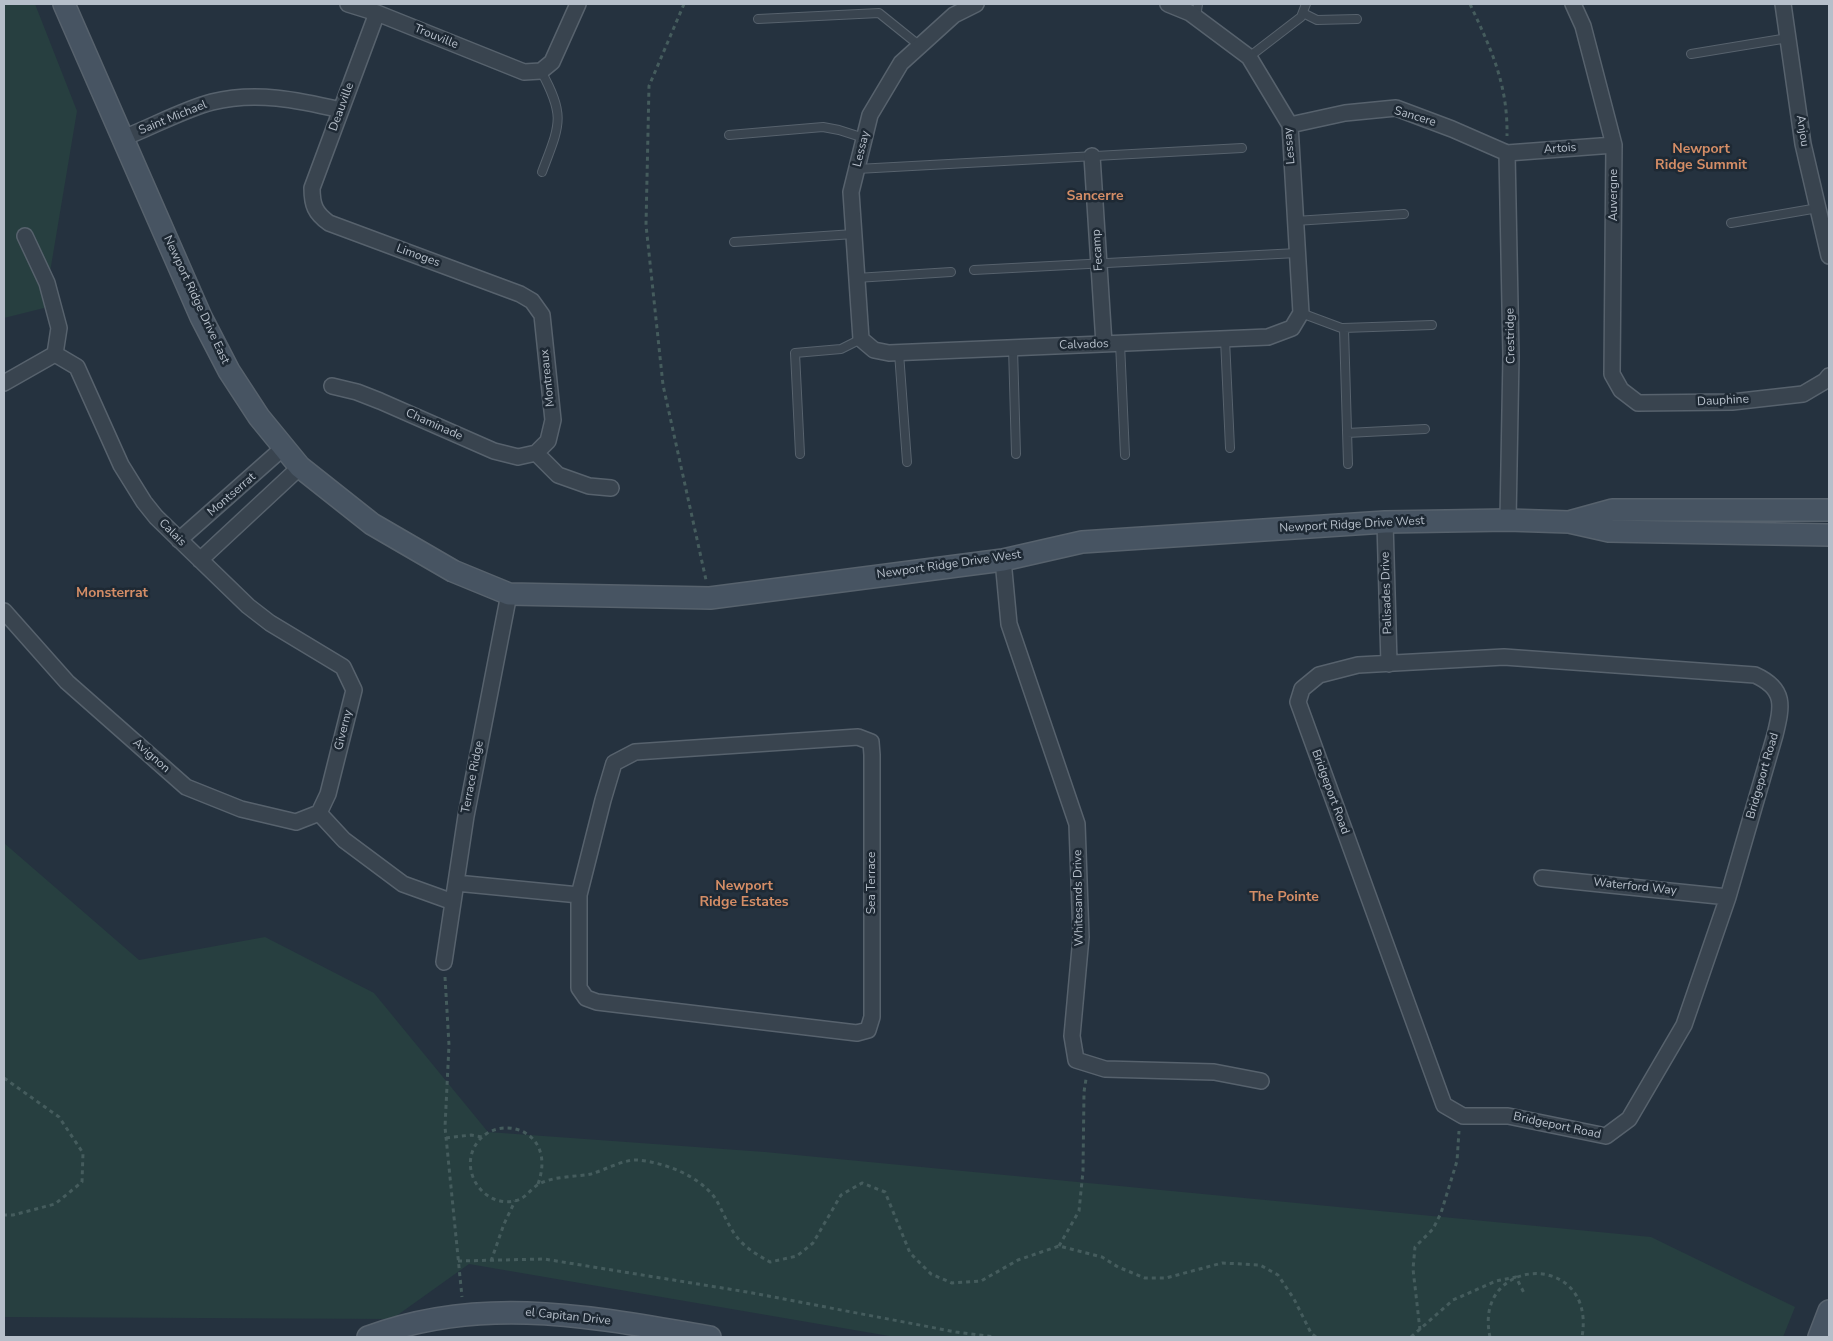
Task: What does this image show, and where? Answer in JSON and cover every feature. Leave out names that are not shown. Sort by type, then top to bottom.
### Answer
[{"type":"street","name":"Newport Ridge Drive East","points":[[64,4],[216,348],[243,394],[283,448],[300,466],[346,505],[395,539],[453,571],[509,594]]},
{"type":"street","name":"Trouville","points":[[348,4],[377,13],[524,72],[541,71]]},
{"type":"street","points":[[541,71],[552,62],[578,4]]},
{"type":"street","name":"Lessay","points":[[861,339],[851,192],[870,115],[901,63],[954,15],[976,4]]},
{"type":"street","name":"Lessay","points":[[1168,4],[1197,11],[1248,58],[1290,125],[1301,313]]},
{"type":"street","name":"Auvergne","points":[[1573,4],[1583,26],[1614,145],[1612,374],[1621,390]]},
{"type":"street","name":"Anjou","points":[[1782,4],[1803,144],[1829,256]]},
{"type":"street","name":"Deauville","points":[[312,202],[312,188],[377,13]]},
{"type":"street","name":"Saint Michael","points":[[123,138],[212,102],[250,97],[288,98],[341,110]]},
{"type":"street","name":"Sancere","points":[[1290,125],[1345,113],[1396,108],[1507,152]]},
{"type":"street","name":"Artois","points":[[1507,152],[1614,145]]},
{"type":"street","name":"Crestridge","points":[[1507,152],[1511,356],[1508,520]]},
{"type":"street","name":"Fecamp","points":[[1092,156],[1104,344]]},
{"type":"street","name":"Limoges","points":[[312,202],[317,214],[330,223],[520,294],[532,301]]},
{"type":"street","points":[[4,383],[55,354],[59,328],[47,283],[25,236]]},
{"type":"street","name":"Montreaux","points":[[532,301],[542,315],[553,420],[548,441],[536,453]]},
{"type":"street","name":"Calvados","points":[[861,339],[874,350],[899,353],[1268,337],[1292,328],[1301,313]]},
{"type":"street","name":"Calais","points":[[55,354],[77,367],[130,481],[144,502],[179,540],[248,606],[270,623],[343,667]]},
{"type":"street","name":"Dauphine","points":[[1621,390],[1638,403],[1732,402],[1803,394],[1827,378]]},
{"type":"street","name":"Chaminade","points":[[332,386],[380,400],[494,451],[518,457],[536,453]]},
{"type":"street","name":"Montserrat","points":[[179,540],[283,448]]},
{"type":"street","points":[[536,453],[558,475],[589,486],[611,488]]},
{"type":"street","name":"Montserrat","points":[[200,560],[300,466]]},
{"type":"street","points":[[224,502],[241,520]]},
{"type":"street","name":"Newport Ridge Drive West","points":[[1570,522],[1612,510],[1829,510]]},
{"type":"street","name":"Newport Ridge Drive West","points":[[509,594],[710,598],[1003,560],[1082,542],[1384,522],[1508,520],[1570,522],[1609,531],[1829,535]]},
{"type":"street","name":"Palisades Drive","points":[[1384,522],[1388,664]]},
{"type":"street","name":"Whitesands Drive","points":[[1003,560],[1009,624],[1077,824],[1081,937],[1072,1036],[1076,1060],[1089,1064]]},
{"type":"street","name":"Terrace Ridge","points":[[444,962],[466,816],[509,594]]},
{"type":"street","name":"Avignon","points":[[4,611],[67,682],[186,787],[241,809],[296,822],[319,813]]},
{"type":"street","name":"Bridgeport Road","points":[[1504,657],[1755,675],[1766,680],[1776,688],[1780,711],[1728,897],[1684,1025],[1629,1119],[1606,1136],[1508,1116],[1463,1116],[1444,1105],[1298,702],[1302,690],[1319,675],[1358,665],[1388,664],[1504,657]]},
{"type":"street","name":"Giverny","points":[[319,813],[328,794],[354,690],[343,667]]},
{"type":"street","name":"Sea Terrace","points":[[858,737],[871,742],[872,1008],[868,1030],[856,1033],[597,1002],[586,998],[579,988],[579,895],[602,800],[614,763],[635,752],[858,737]]},
{"type":"street","points":[[319,813],[344,840],[403,884],[453,902]]},
{"type":"street","name":"Waterford Way","points":[[1542,878],[1728,897]]},
{"type":"street","points":[[456,883],[579,895]]},
{"type":"street","points":[[1089,1064],[1105,1069],[1214,1072],[1261,1081]]},
{"type":"street","points":[[1819,1337],[1829,1311]]},
{"type":"street","name":"el Capitan Drive","points":[[368,1337],[428,1321],[463,1315],[526,1312],[551,1312],[710,1337]]},
{"type":"lane","points":[[871,4],[872,13]]},
{"type":"lane","points":[[1248,58],[1301,17],[1306,4]]},
{"type":"lane","points":[[758,19],[879,13],[920,46]]},
{"type":"lane","points":[[1303,13],[1317,20],[1357,19]]},
{"type":"lane","points":[[1691,54],[1788,38]]},
{"type":"lane","points":[[541,71],[554,96],[559,115],[556,136],[542,172]]},
{"type":"lane","points":[[729,135],[822,127],[864,138]]},
{"type":"lane","points":[[857,169],[1242,148]]},
{"type":"lane","points":[[1731,224],[1818,208]]},
{"type":"lane","points":[[1295,221],[1404,214]]},
{"type":"lane","points":[[734,242],[854,234]]},
{"type":"lane","points":[[974,270],[1298,253]]},
{"type":"lane","points":[[856,278],[951,272]]},
{"type":"lane","points":[[1301,313],[1343,328],[1432,325]]},
{"type":"lane","points":[[1343,328],[1348,464]]},
{"type":"lane","points":[[800,454],[795,353],[841,349],[861,339]]},
{"type":"lane","points":[[1225,339],[1230,448]]},
{"type":"lane","points":[[1120,343],[1125,455]]},
{"type":"lane","points":[[1013,348],[1016,454]]},
{"type":"lane","points":[[899,353],[907,462]]},
{"type":"lane","points":[[1347,433],[1424,428]]},
{"type":"path","points":[[684,4],[649,86],[646,225],[663,385],[710,598]]},
{"type":"path","points":[[1470,4],[1496,61],[1508,112],[1507,152]]},
{"type":"path","points":[[444,962],[449,1045],[446,1138],[463,1315]]},
{"type":"path","points":[[1059,1246],[1079,1212],[1083,1171],[1084,1092],[1089,1064]]},
{"type":"path","points":[[4,1078],[59,1117],[82,1153],[82,1182],[55,1204],[4,1215]]},
{"type":"path","points":[[1420,1330],[1412,1269],[1415,1247],[1433,1229],[1441,1213],[1457,1161],[1457,1136],[1463,1116]]},
{"type":"path","points":[[510,1128],[525,1132],[536,1142],[543,1155],[544,1170],[538,1184],[528,1195],[514,1201],[498,1201],[484,1194],[474,1182],[470,1166],[473,1150],[482,1137],[495,1130],[510,1128]]},
{"type":"path","points":[[446,1138],[471,1135],[482,1137]]},
{"type":"path","points":[[538,1184],[553,1179],[591,1174],[635,1160],[663,1164],[696,1181],[715,1197],[731,1230],[748,1250],[770,1262],[797,1256],[813,1243],[841,1195],[862,1183],[885,1192],[910,1253],[931,1274],[952,1283],[981,1281],[1018,1260],[1059,1246],[1102,1257],[1118,1267],[1145,1278],[1166,1278],[1222,1263],[1260,1265],[1278,1275],[1294,1299],[1311,1333],[1316,1337]]},
{"type":"path","points":[[491,1261],[514,1201]]},
{"type":"path","points":[[458,1261],[553,1261],[747,1292],[956,1332],[996,1337]]},
{"type":"path","points":[[1411,1337],[1453,1300],[1496,1281],[1535,1272],[1554,1276],[1569,1286],[1580,1302],[1585,1320],[1582,1337]]},
{"type":"path","points":[[1516,1277],[1525,1295]]},
{"type":"path","points":[[1490,1337],[1487,1323],[1490,1304],[1500,1288],[1516,1277]]},
{"type":"green space","points":[[4,4],[35,4],[77,111],[44,308],[4,318]]},
{"type":"green space","points":[[4,843],[139,960],[265,937],[374,993],[488,1132],[765,1152],[1651,1237],[1795,1307],[1783,1337],[895,1337],[469,1264],[392,1319],[4,1317]]},
{"type":"district","name":"Newport Ridge Summit","points":[[1701,158]]},
{"type":"district","name":"Sancerre","points":[[1095,197]]},
{"type":"district","name":"Monsterrat","points":[[112,594]]},
{"type":"district","name":"Newport Ridge Estates","points":[[744,896]]},
{"type":"district","name":"The Pointe","points":[[1284,898]]}]
